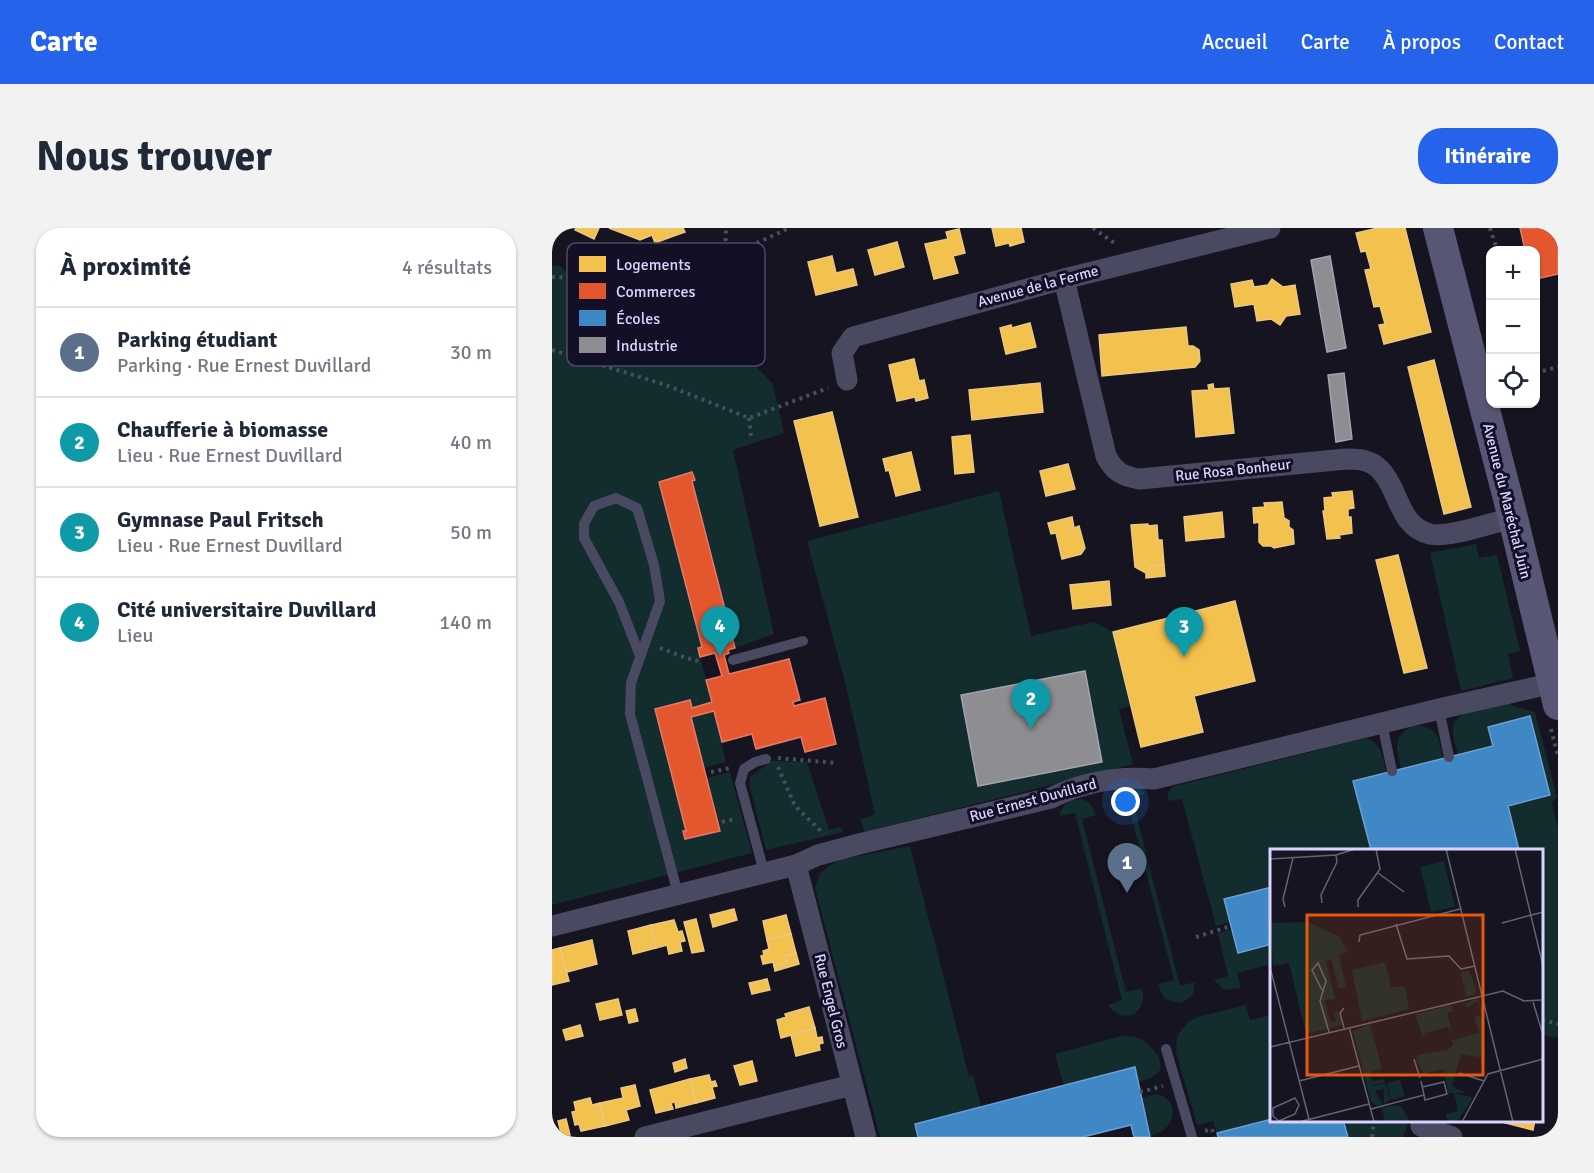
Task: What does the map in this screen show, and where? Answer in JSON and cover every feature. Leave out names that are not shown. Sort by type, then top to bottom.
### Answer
[{"type":"street","name":"Avenue de la Ferme","points":[[847,380],[842,353],[853,337],[1064,279],[1270,228]]},
{"type":"street","name":"Avenue du Maréchal Juin","points":[[1438,228],[1556,690]]},
{"type":"street","name":"Rue Rosa Bonheur","points":[[1064,279],[1106,456],[1110,465],[1123,476],[1140,479],[1346,459],[1361,460],[1373,464],[1388,480],[1408,521],[1417,529],[1431,535],[1458,532],[1513,518]]},
{"type":"street","name":"Rue Ernest Duvillard","points":[[552,926],[795,865],[818,855],[847,847],[1051,798],[1069,789],[1128,777],[1154,779],[1439,709],[1556,690]]},
{"type":"street","name":"Rue Engel Gros","points":[[795,865],[866,1137]]},
{"type":"street","points":[[645,1137],[852,1085]]},
{"type":"street","points":[[1421,1126],[1452,1137]]},
{"type":"lane","points":[[640,656],[619,602],[584,538],[584,524],[594,506],[616,498],[636,508],[654,565],[660,601],[631,683],[630,714],[678,894]]},
{"type":"lane","points":[[734,660],[803,641]]},
{"type":"lane","points":[[1439,709],[1449,757]]},
{"type":"lane","points":[[1382,723],[1392,771]]},
{"type":"lane","points":[[764,872],[741,783],[744,769],[755,762],[770,758]]},
{"type":"lane","points":[[1166,1049],[1192,1137]]},
{"type":"path","points":[[725,243],[726,228]]},
{"type":"path","points":[[754,243],[789,228]]},
{"type":"path","points":[[1490,228],[1496,246]]},
{"type":"path","points":[[552,350],[567,355]]},
{"type":"path","points":[[604,366],[666,385],[749,418],[847,380]]},
{"type":"path","points":[[1543,371],[1558,367]]},
{"type":"path","points":[[749,418],[752,437]]},
{"type":"path","points":[[644,642],[699,661]]},
{"type":"path","points":[[770,758],[795,806],[823,833],[847,847]]},
{"type":"path","points":[[785,759],[836,764]]},
{"type":"path","points":[[1196,937],[1231,926]]},
{"type":"path","points":[[1543,1020],[1558,1024]]},
{"type":"path","points":[[1140,1092],[1175,1082]]},
{"type":"path","points":[[1372,1137],[1374,1122]]},
{"type":"green space","points":[[552,266],[560,266],[567,272],[567,366],[756,366],[773,384],[784,433],[733,450],[774,634],[735,648],[692,481],[695,480],[692,473],[659,482],[702,647],[698,649],[712,702],[692,708],[689,700],[655,709],[686,831],[683,832],[685,839],[720,831],[707,778],[730,772],[752,853],[552,905]]},
{"type":"green space","points":[[999,491],[1031,636],[1094,622],[1113,632],[1131,706],[1119,709],[1133,764],[865,832],[860,820],[875,814],[846,686],[807,541]]},
{"type":"green space","points":[[1476,544],[1479,558],[1497,555],[1520,651],[1508,654],[1513,678],[1461,691],[1430,553]]},
{"type":"green space","points":[[1511,701],[1512,706],[1535,712],[1557,797],[1552,802],[1558,830],[1558,1038],[1543,1035],[1543,849],[1519,849],[1508,806],[1550,795],[1488,727],[1493,746],[1458,755],[1453,727],[1461,715],[1477,708]]},
{"type":"green space","points":[[714,711],[726,762],[704,768],[691,717]]},
{"type":"green space","points":[[1412,726],[1427,727],[1435,733],[1443,759],[1401,769],[1397,750],[1398,740],[1405,730]]},
{"type":"green space","points":[[1366,738],[1379,748],[1386,773],[1353,781],[1371,849],[1270,849],[1270,887],[1225,899],[1230,922],[1216,926],[1182,799],[1168,801],[1168,793],[1172,787]]},
{"type":"green space","points":[[772,761],[807,762],[829,830],[841,827],[843,832],[766,850],[750,788],[750,777]]},
{"type":"green space","points":[[1137,786],[1146,794],[1132,798],[1180,986],[1195,982],[1193,995],[1181,1003],[1167,1000],[1162,995],[1158,984],[1174,980],[1129,807],[1114,811],[1115,795],[1126,788]]},
{"type":"green space","points":[[1081,799],[1089,802],[1096,815],[1082,819],[1126,992],[1142,988],[1142,1004],[1133,1014],[1127,1016],[1114,1012],[1108,1005],[1122,1000],[1075,813],[1060,816],[1062,808],[1067,803]]},
{"type":"green space","points":[[910,846],[969,1076],[973,1075],[981,1107],[915,1124],[918,1137],[880,1137],[815,888],[820,873],[838,860]]},
{"type":"green space","points":[[1232,929],[1238,953],[1270,944],[1270,964],[1237,973],[1241,988],[1224,990],[1214,980],[1228,976],[1218,933]]},
{"type":"green space","points":[[1246,1005],[1250,1020],[1270,1015],[1270,1119],[1217,1133],[1213,1121],[1197,1125],[1176,1052],[1177,1036],[1188,1022],[1197,1017]]},
{"type":"green space","points":[[1121,1036],[1139,1038],[1149,1045],[1160,1062],[1161,1068],[1158,1073],[1144,1080],[1133,1082],[1064,1086],[1055,1054]]},
{"type":"green space","points":[[1155,1094],[1166,1098],[1173,1111],[1165,1129],[1150,1136],[1142,1098]]},
{"type":"green space","points":[[1343,1122],[1409,1122],[1403,1137],[1348,1137]]},
{"type":"building: Logements","points":[[576,228],[599,228],[594,239],[575,230]]},
{"type":"building: Logements","points":[[609,228],[673,228],[666,231],[668,238],[655,243],[652,235],[640,240]]},
{"type":"building: Logements","points":[[683,228],[685,232],[668,238],[666,231]]},
{"type":"building: Logements","points":[[992,228],[1021,228],[1024,242],[1010,246],[1009,243],[996,246]]},
{"type":"building: Logements","points":[[1378,228],[1405,228],[1431,332],[1384,344],[1379,325],[1385,324],[1380,306],[1374,307],[1365,270],[1371,269],[1366,251],[1361,252],[1356,233]]},
{"type":"building: Logements","points":[[959,229],[965,253],[953,256],[958,273],[934,279],[925,244],[948,239],[946,232]]},
{"type":"building: Logements","points":[[897,242],[904,267],[875,275],[868,250]]},
{"type":"building: Logements","points":[[832,256],[836,273],[853,269],[857,285],[816,295],[808,262]]},
{"type":"building: Logements","points":[[1272,279],[1283,287],[1295,285],[1300,314],[1286,316],[1280,325],[1271,319],[1257,321],[1254,304],[1235,307],[1231,284],[1252,280],[1254,287],[1268,285]]},
{"type":"building: Logements","points":[[1030,323],[1036,347],[1006,354],[1000,328],[1011,325],[1012,328]]},
{"type":"building: Logements","points":[[1186,327],[1188,346],[1199,350],[1200,361],[1195,367],[1102,376],[1099,335]]},
{"type":"building: Logements","points":[[914,359],[919,381],[924,380],[928,398],[916,401],[915,397],[897,401],[889,365]]},
{"type":"building: Logements","points":[[1434,360],[1471,507],[1444,514],[1408,367]]},
{"type":"building: Logements","points":[[1040,383],[1043,412],[972,420],[969,390]]},
{"type":"building: Logements","points":[[1213,384],[1214,389],[1229,388],[1234,433],[1196,437],[1192,391],[1209,390],[1208,385]]},
{"type":"building: Logements","points":[[832,412],[858,517],[820,526],[794,421]]},
{"type":"building: Logements","points":[[970,435],[974,472],[955,474],[952,437]]},
{"type":"building: Logements","points":[[911,452],[920,490],[896,496],[889,470],[886,471],[883,459]]},
{"type":"building: Logements","points":[[1068,464],[1075,489],[1046,496],[1040,471]]},
{"type":"building: Logements","points":[[1352,491],[1354,508],[1348,509],[1348,517],[1351,517],[1352,533],[1339,535],[1340,538],[1327,539],[1323,511],[1325,511],[1324,498],[1333,497],[1332,493]]},
{"type":"building: Logements","points":[[1282,502],[1284,518],[1289,521],[1289,527],[1293,530],[1294,544],[1274,548],[1263,546],[1259,542],[1259,522],[1254,523],[1253,508],[1265,507],[1264,503]]},
{"type":"building: Logements","points":[[1222,512],[1224,537],[1186,541],[1184,517]]},
{"type":"building: Logements","points":[[1072,517],[1074,528],[1079,526],[1085,548],[1081,554],[1062,559],[1056,533],[1051,534],[1048,523]]},
{"type":"building: Logements","points":[[1148,524],[1148,526],[1157,525],[1158,540],[1162,540],[1164,565],[1152,566],[1146,573],[1135,567],[1131,525]]},
{"type":"building: Logements","points":[[1398,555],[1427,668],[1404,673],[1376,560]]},
{"type":"building: Logements","points":[[1164,565],[1165,576],[1146,578],[1146,573],[1152,566]]},
{"type":"building: Logements","points":[[1109,581],[1111,605],[1073,609],[1070,585]]},
{"type":"building: Logements","points":[[1235,601],[1255,681],[1194,696],[1203,732],[1141,747],[1113,632]]},
{"type":"building: Logements","points":[[734,909],[737,920],[713,927],[710,915]]},
{"type":"building: Logements","points":[[786,915],[791,934],[767,940],[763,921]]},
{"type":"building: Logements","points":[[696,919],[704,951],[692,953],[684,922]]},
{"type":"building: Logements","points":[[674,920],[678,932],[682,931],[685,941],[680,942],[682,951],[669,954],[667,945],[656,948],[651,925]]},
{"type":"building: Logements","points":[[651,925],[656,948],[633,954],[628,931]]},
{"type":"building: Logements","points":[[791,934],[796,953],[785,956],[787,963],[774,966],[773,962],[763,964],[761,956],[764,955],[763,951],[769,949],[767,940]]},
{"type":"building: Logements","points":[[592,940],[597,964],[567,972],[560,948]]},
{"type":"building: Logements","points":[[560,948],[569,981],[552,985],[552,950]]},
{"type":"building: Logements","points":[[796,953],[799,964],[775,971],[774,966],[787,963],[785,956]]},
{"type":"building: Logements","points":[[767,979],[770,990],[752,994],[749,983]]},
{"type":"building: Logements","points":[[618,999],[622,1015],[600,1020],[596,1004]]},
{"type":"building: Logements","points":[[809,1007],[815,1028],[781,1038],[777,1020],[786,1017],[785,1014]]},
{"type":"building: Logements","points":[[635,1009],[638,1021],[629,1023],[626,1011]]},
{"type":"building: Logements","points":[[580,1025],[583,1036],[566,1040],[563,1030]]},
{"type":"building: Logements","points":[[815,1028],[817,1038],[822,1037],[823,1043],[819,1044],[820,1050],[796,1056],[791,1035]]},
{"type":"building: Logements","points":[[685,1059],[687,1068],[675,1072],[673,1063]]},
{"type":"building: Logements","points":[[752,1061],[757,1081],[740,1085],[734,1066]]},
{"type":"building: Logements","points":[[709,1075],[711,1082],[715,1081],[717,1086],[712,1087],[715,1098],[696,1103],[690,1079]]},
{"type":"building: Logements","points":[[690,1079],[696,1103],[676,1108],[675,1102],[671,1103],[673,1109],[656,1113],[650,1090]]},
{"type":"building: Logements","points":[[635,1085],[640,1106],[626,1110],[629,1120],[605,1126],[600,1103],[623,1098],[621,1088]]},
{"type":"building: Logements","points":[[590,1098],[592,1105],[600,1103],[605,1126],[581,1131],[579,1124],[575,1125],[572,1112],[576,1111],[574,1102]]},
{"type":"building: Logements","points":[[566,1119],[570,1135],[562,1137],[558,1121]]},
{"type":"building: Logements","points":[[1502,1122],[1535,1122],[1533,1130]]},
{"type":"building: Commerces","points":[[1520,228],[1558,228],[1558,274],[1540,278],[1540,246],[1524,246]]},
{"type":"building: Commerces","points":[[692,472],[695,480],[692,481],[735,648],[728,650],[729,653],[724,655],[729,674],[789,659],[800,700],[793,702],[794,706],[825,698],[836,744],[805,752],[801,737],[756,749],[752,734],[722,742],[714,711],[691,717],[720,831],[685,839],[683,831],[686,831],[655,709],[690,700],[692,708],[712,702],[706,680],[722,676],[715,653],[700,657],[698,648],[702,647],[659,482]]},
{"type":"building: Écoles","points":[[1530,716],[1550,795],[1508,806],[1519,849],[1371,849],[1353,781],[1493,746],[1488,727]]},
{"type":"building: Écoles","points":[[1270,888],[1270,945],[1238,953],[1224,899]]},
{"type":"building: Écoles","points":[[1135,1067],[1150,1137],[1134,1137],[1131,1125],[1083,1137],[918,1137],[915,1124]]},
{"type":"building: Écoles","points":[[1270,1120],[1270,1122],[1344,1122],[1348,1137],[1218,1137],[1217,1133]]},
{"type":"building: Industrie","points":[[1330,256],[1346,348],[1327,352],[1311,260]]},
{"type":"building: Industrie","points":[[1344,373],[1352,439],[1336,442],[1328,375]]},
{"type":"building: Industrie","points":[[1085,671],[1102,762],[978,786],[961,695]]},
{"type":"place","name":"Cité universitaire Duvillard","points":[[720,656]]},
{"type":"place","name":"Gymnase Paul Fritsch","points":[[1184,657]]},
{"type":"place","name":"Chaufferie à biomasse","points":[[1031,729]]},
{"type":"place","name":"Parking étudiant","points":[[1127,893]]}]
